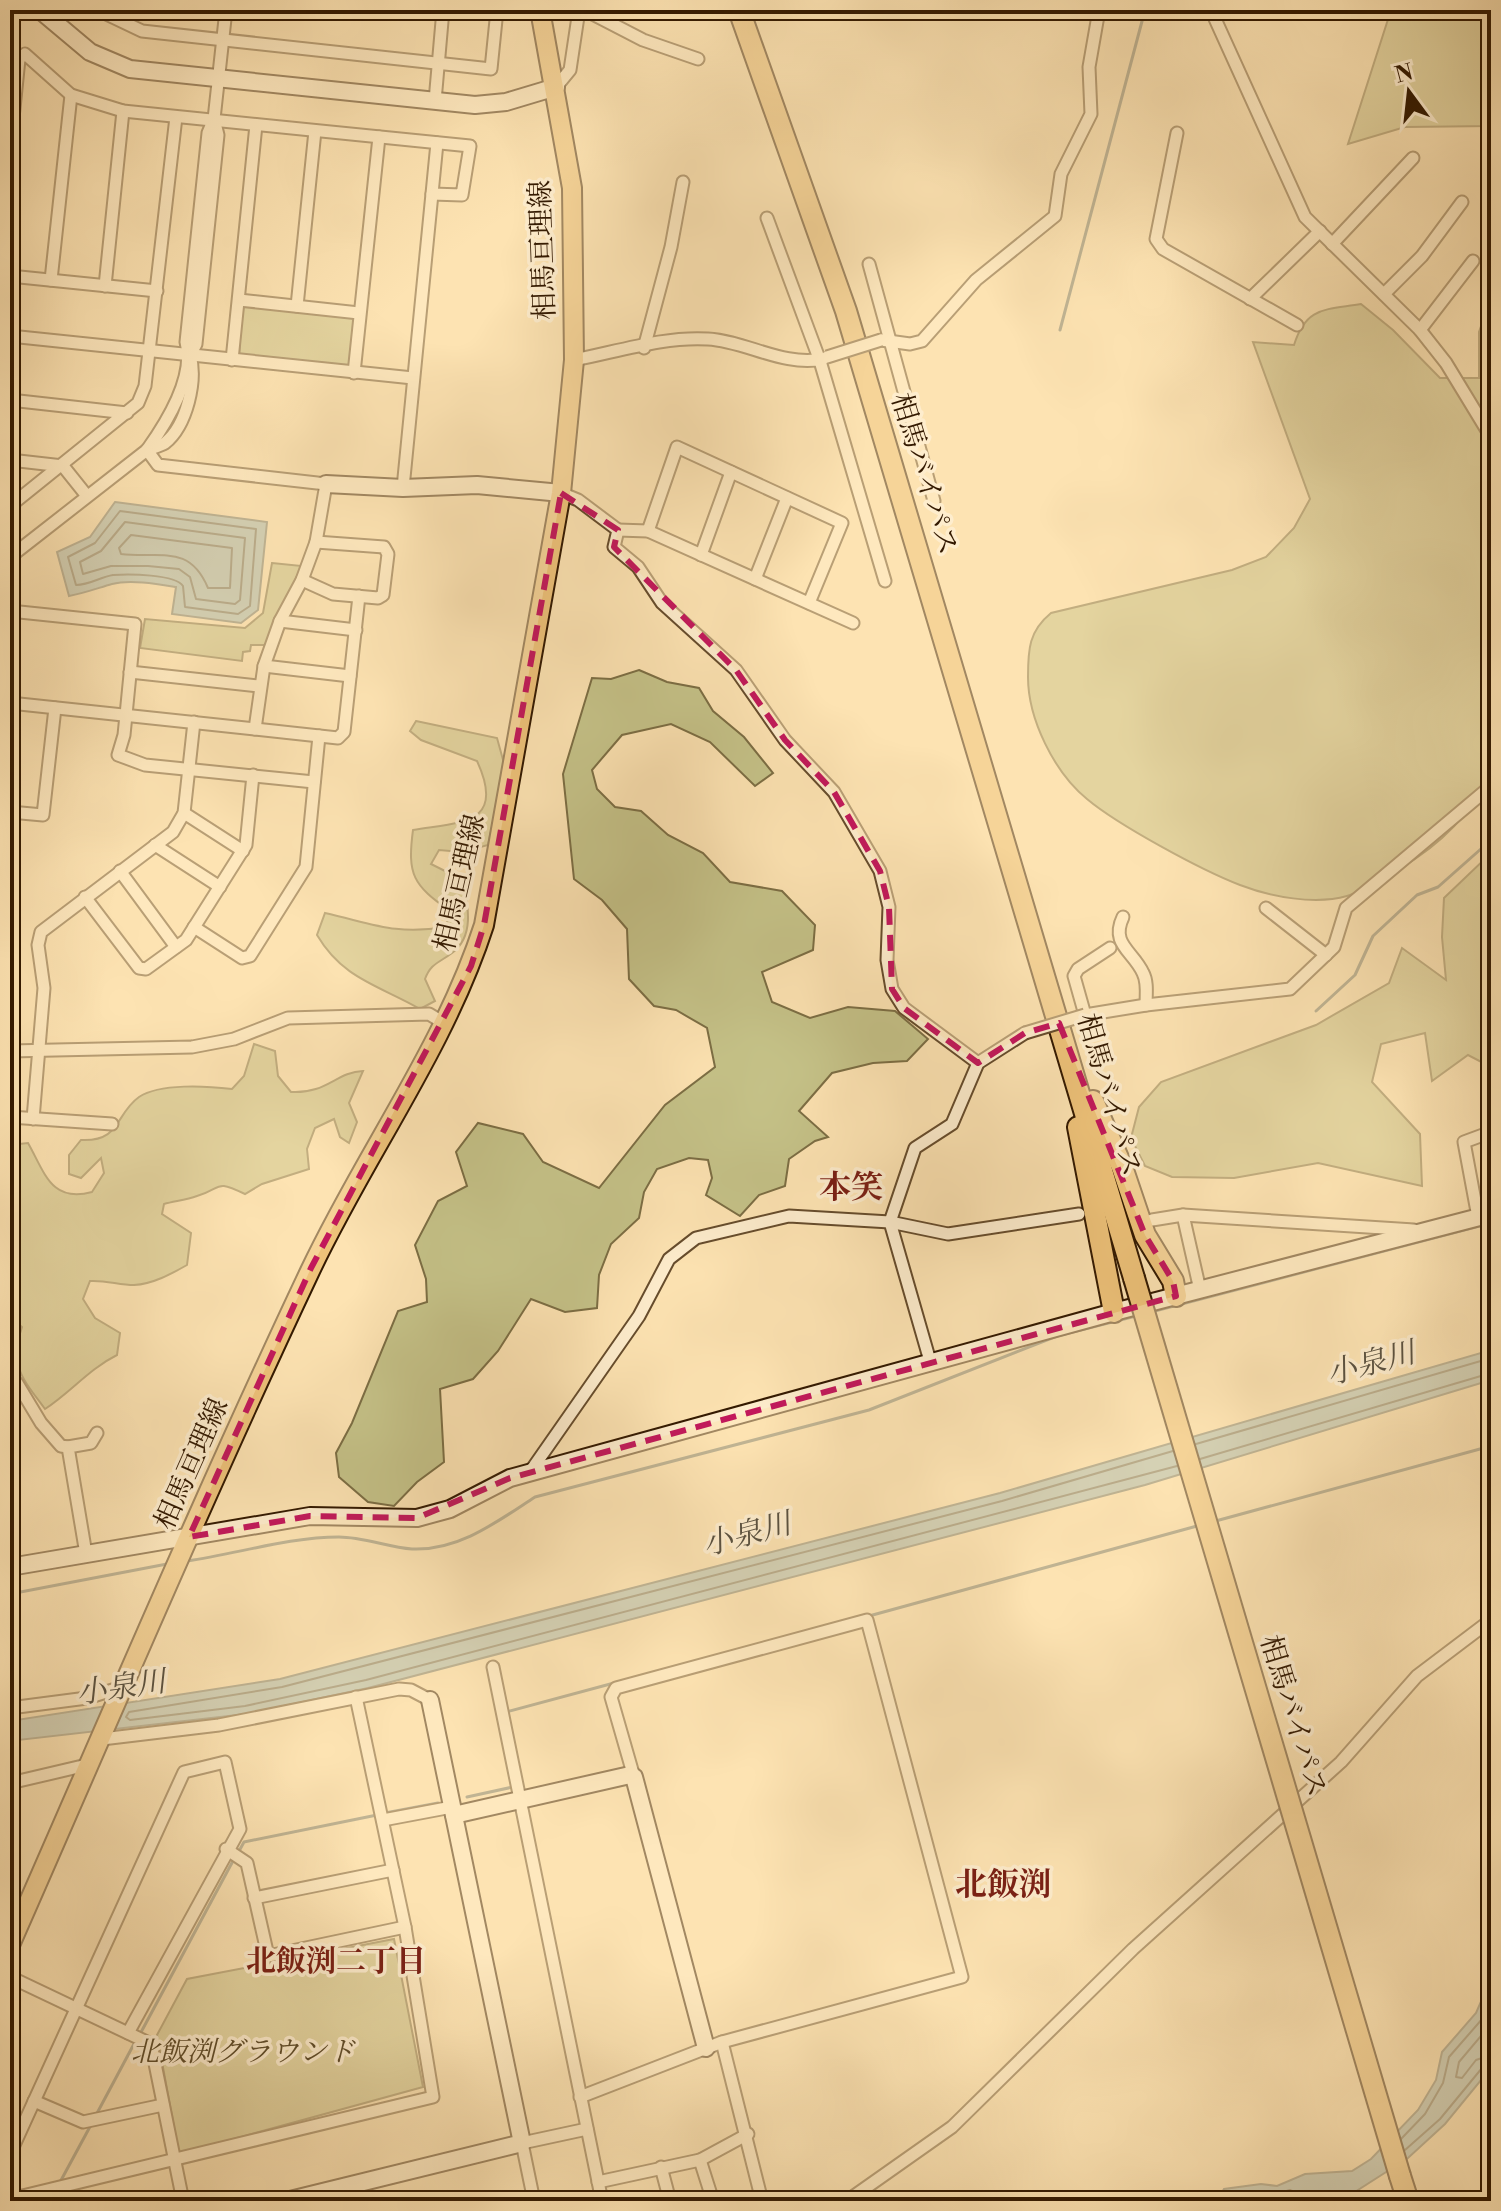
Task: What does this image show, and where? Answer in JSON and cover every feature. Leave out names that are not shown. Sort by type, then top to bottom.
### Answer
[{"type":"highway","name":"相馬バイパス","points":[[739,10],[846,311],[1408,2201]]},
{"type":"highway","points":[[1063,1035],[1122,1167],[1145,1235],[1173,1281],[1176,1296]]},
{"type":"highway","points":[[1063,1035],[1114,1312]]},
{"type":"main road","name":"相馬亘理線","points":[[10,1945],[17,1908],[91,1764],[120,1692],[311,1268],[444,1023],[471,966],[484,925],[561,493],[574,360],[572,188],[540,10]]},
{"type":"street","points":[[40,10],[74,42],[130,69],[490,104],[556,87],[570,70],[579,10]]},
{"type":"street","points":[[98,10],[142,31],[491,69],[497,10]]},
{"type":"street","points":[[10,557],[147,450],[165,443],[178,424],[191,390],[194,370],[190,355],[196,344],[218,135],[214,119],[226,10]]},
{"type":"street","points":[[435,101],[443,10]]},
{"type":"street","points":[[585,10],[643,40],[698,59]]},
{"type":"street","points":[[574,360],[711,339],[768,355],[824,359],[885,339],[910,344],[922,341],[976,280],[1055,216],[1061,174],[1091,114],[1089,67],[1099,10]]},
{"type":"street","points":[[1211,10],[1305,217],[1420,330],[1446,363],[1491,437]]},
{"type":"street","points":[[10,148],[21,55],[29,56],[71,95],[123,111],[470,146],[462,195],[432,194]]},
{"type":"street","points":[[51,280],[71,95]]},
{"type":"street","points":[[105,286],[123,111]]},
{"type":"street","points":[[10,506],[138,403],[145,386],[152,350],[176,117]]},
{"type":"street","points":[[232,360],[256,125]]},
{"type":"street","points":[[297,306],[315,131]]},
{"type":"street","points":[[1177,133],[1156,239],[1163,249],[1297,325]]},
{"type":"street","points":[[354,373],[379,137]]},
{"type":"street","points":[[403,488],[437,143]]},
{"type":"street","points":[[1332,244],[1413,158]]},
{"type":"street","points":[[644,348],[671,247],[683,182]]},
{"type":"street","points":[[1384,294],[1422,256],[1462,202]]},
{"type":"street","points":[[767,218],[824,359],[885,581]]},
{"type":"street","points":[[1250,299],[1320,231]]},
{"type":"street","points":[[1420,330],[1473,261]]},
{"type":"street","points":[[869,264],[885,339],[934,501]]},
{"type":"street","points":[[10,276],[157,291]]},
{"type":"street","points":[[239,300],[359,313]]},
{"type":"street","points":[[10,336],[413,378]]},
{"type":"street","points":[[10,400],[127,413]]},
{"type":"street","points":[[648,531],[677,447],[842,523]]},
{"type":"street","points":[[147,450],[158,465],[326,484],[403,488],[477,485],[561,493],[578,500],[618,530],[648,531],[853,623]]},
{"type":"street","points":[[10,460],[63,466],[87,496]]},
{"type":"street","points":[[701,555],[731,472]]},
{"type":"street","points":[[255,729],[264,666],[280,621],[302,580],[316,542],[326,484]]},
{"type":"street","points":[[755,579],[787,498]]},
{"type":"street","points":[[809,603],[844,518],[864,512]]},
{"type":"street","points":[[618,530],[614,547],[638,567],[662,603],[736,670],[785,740],[834,792],[880,871],[889,907],[887,960],[892,989],[904,1008],[978,1063]]},
{"type":"street","points":[[302,580],[333,594],[378,598],[383,595],[388,554],[384,547],[316,542]]},
{"type":"street","points":[[10,703],[338,738],[344,732],[359,596]]},
{"type":"street","points":[[10,611],[135,624],[126,716],[118,755],[145,765],[314,782]]},
{"type":"street","points":[[280,621],[356,630]]},
{"type":"street","points":[[264,666],[350,676]]},
{"type":"street","points":[[130,672],[259,686]]},
{"type":"street","points":[[10,812],[43,815],[55,708]]},
{"type":"street","points":[[33,1119],[44,988],[38,938],[46,926],[173,832],[184,813],[194,722]]},
{"type":"street","points":[[194,927],[242,958],[250,956],[306,867],[319,736]]},
{"type":"street","points":[[85,897],[139,968],[146,969],[176,947],[194,927],[243,851],[253,775]]},
{"type":"street","points":[[930,1361],[890,1222],[915,1148],[952,1124],[978,1063],[1025,1033],[1085,1015],[1290,989],[1334,947],[1346,908],[1491,786]]},
{"type":"street","points":[[184,813],[243,851]]},
{"type":"street","points":[[155,845],[220,887]]},
{"type":"street","points":[[120,871],[176,947]]},
{"type":"street","points":[[1266,908],[1326,955]]},
{"type":"street","points":[[1123,917],[1118,929],[1119,940],[1143,972],[1146,1005]]},
{"type":"street","points":[[1085,1015],[1074,976],[1078,969],[1110,948]]},
{"type":"street","points":[[10,1051],[38,1053],[192,1047],[234,1039],[288,1018],[429,1014],[444,1023]]},
{"type":"street","points":[[10,1117],[112,1124]]},
{"type":"street","points":[[10,1567],[310,1516],[417,1518],[450,1509],[510,1478],[530,1472],[930,1361],[1484,1216],[1464,1142],[1491,1132]]},
{"type":"street","points":[[530,1472],[639,1316],[669,1259],[696,1238],[789,1216],[890,1222],[948,1234],[1079,1214]]},
{"type":"street","points":[[1183,1215],[1200,1290]]},
{"type":"street","points":[[1152,1220],[1183,1215],[1426,1230]]},
{"type":"street","points":[[17,1383],[41,1423],[61,1446],[91,1443],[97,1433]]},
{"type":"street","points":[[68,1447],[86,1554]]},
{"type":"street","points":[[580,2097],[714,2045],[962,1977],[867,1620],[616,1688],[611,1697],[714,2045],[748,2134],[762,2201]]},
{"type":"street","points":[[847,2201],[952,2127],[1133,1949],[1341,1762],[1417,1676],[1491,1620]]},
{"type":"street","points":[[493,1667],[602,2201]]},
{"type":"street","points":[[103,1737],[219,1725],[399,1689],[411,1690],[430,1700],[534,2201]]},
{"type":"street","points":[[10,1708],[120,1692]]},
{"type":"street","points":[[10,2199],[433,2097],[405,1927],[356,1697]]},
{"type":"street","points":[[10,2154],[184,1772],[225,1762],[240,1829],[232,1853],[134,2036]]},
{"type":"street","points":[[10,1783],[91,1764]]},
{"type":"street","points":[[382,1816],[453,1811],[522,1801],[630,1775],[634,1777]]},
{"type":"street","points":[[232,1853],[247,1863],[268,1956],[405,1927]]},
{"type":"street","points":[[254,1898],[393,1870]]},
{"type":"street","points":[[10,1977],[151,2044],[183,2201]]},
{"type":"street","points":[[34,2101],[83,2122],[163,2105]]},
{"type":"street","points":[[286,2201],[323,2197],[522,2143],[587,2129]]},
{"type":"street","points":[[598,2182],[700,2160],[748,2134]]},
{"type":"street","points":[[700,2160],[713,2201]]},
{"type":"street","points":[[661,2167],[670,2201]]},
{"type":"highlighted area","points":[[561,493],[618,530],[614,547],[736,670],[785,740],[834,792],[880,871],[889,907],[892,989],[904,1008],[978,1063],[1025,1033],[1059,1023],[1145,1235],[1173,1281],[1176,1296],[510,1478],[417,1518],[310,1516],[189,1537],[311,1268],[471,966],[484,925]]},
{"type":"green space","points":[[1391,10],[1491,10],[1491,126],[1405,127],[1348,144]]},
{"type":"green space","points":[[1361,304],[1393,330],[1440,378],[1479,378],[1479,332],[1485,315],[1491,311],[1491,780],[1455,826],[1398,870],[1347,896],[1321,900],[1293,898],[1252,889],[1204,869],[1139,834],[1087,799],[1064,774],[1045,744],[1029,693],[1028,658],[1034,634],[1051,613],[1232,570],[1266,557],[1294,528],[1310,499],[1253,342],[1294,345],[1311,316],[1328,309]]},
{"type":"green space","points":[[245,305],[351,316],[355,319],[350,364],[239,356],[242,308]]},
{"type":"green space","points":[[272,563],[302,566],[265,645],[251,645],[250,651],[243,652],[242,661],[140,648],[145,619],[245,628],[263,613]]},
{"type":"green space","points":[[639,670],[667,682],[699,688],[713,711],[744,737],[773,773],[755,786],[710,742],[671,724],[622,735],[592,770],[597,789],[615,807],[641,811],[668,835],[703,853],[730,882],[782,891],[815,925],[813,950],[762,972],[772,1002],[810,1018],[848,1007],[895,1011],[928,1039],[907,1061],[873,1063],[832,1073],[799,1111],[828,1137],[815,1141],[789,1159],[785,1186],[759,1195],[740,1216],[706,1195],[712,1178],[708,1160],[689,1158],[657,1169],[644,1192],[639,1218],[611,1244],[599,1275],[597,1308],[565,1312],[531,1299],[498,1351],[473,1379],[440,1389],[444,1462],[417,1482],[394,1506],[368,1502],[339,1477],[336,1453],[352,1423],[398,1311],[427,1302],[426,1279],[415,1245],[438,1201],[467,1186],[456,1152],[478,1123],[523,1134],[543,1162],[599,1188],[665,1105],[715,1067],[707,1028],[676,1010],[654,1006],[629,979],[627,929],[602,900],[574,879],[563,774],[592,678],[611,679]]},
{"type":"green space","points":[[416,721],[497,738],[505,767],[488,845],[462,852],[439,850],[431,864],[463,880],[468,920],[459,946],[427,974],[425,979],[435,1001],[420,1009],[350,971],[327,950],[317,935],[325,913],[398,929],[446,927],[450,911],[428,894],[415,878],[411,858],[413,830],[474,817],[482,809],[486,798],[485,782],[477,761],[421,740],[410,731]]},
{"type":"green space","points":[[1491,853],[1491,1067],[1468,1055],[1432,1081],[1425,1033],[1381,1044],[1372,1082],[1420,1134],[1422,1186],[1318,1163],[1234,1178],[1172,1177],[1145,1166],[1131,1138],[1139,1107],[1161,1082],[1316,1025],[1389,983],[1402,948],[1446,980],[1442,937],[1444,898]]},
{"type":"green space","points":[[254,1044],[275,1051],[278,1076],[291,1092],[314,1090],[345,1075],[363,1071],[349,1103],[357,1122],[349,1143],[340,1137],[334,1119],[315,1128],[307,1149],[309,1169],[262,1184],[245,1194],[219,1186],[206,1193],[164,1204],[162,1214],[191,1233],[187,1265],[162,1278],[141,1284],[90,1281],[83,1299],[95,1318],[120,1333],[117,1355],[45,1409],[20,1371],[17,1352],[22,1327],[10,1317],[10,1145],[28,1143],[45,1175],[58,1189],[78,1194],[92,1192],[104,1173],[101,1158],[81,1178],[69,1174],[69,1155],[81,1140],[104,1137],[139,1097],[159,1089],[232,1089],[244,1076]]},
{"type":"green space","name":"北飯渕グラウンド","points":[[394,1939],[423,2087],[179,2154],[157,2035],[187,1979]]},
{"type":"water","points":[[115,502],[267,522],[258,610],[241,623],[172,614],[176,587],[144,582],[119,583],[69,596],[57,552],[90,537]]},
{"type":"water","points":[[1491,1350],[1491,1380],[1145,1485],[368,1688],[246,1714],[10,1741],[10,1721],[280,1679],[1000,1493]]},
{"type":"water","points":[[1491,1979],[1491,2068],[1445,2124],[1408,2158],[1347,2197],[1313,2194],[1290,2201],[1217,2201],[1224,2189],[1261,2184],[1277,2186],[1305,2174],[1352,2171],[1371,2159],[1418,2110],[1436,2080],[1442,2052],[1476,2013]]},
{"type":"waterway","points":[[1060,330],[1145,10]]},
{"type":"waterway","points":[[1316,1011],[1355,975],[1373,936],[1417,895],[1438,887],[1491,840]]},
{"type":"waterway","points":[[1151,1312],[1491,1223]]},
{"type":"waterway","points":[[187,1561],[320,1538],[348,1537],[412,1549],[446,1545],[477,1533],[535,1497],[869,1410],[1057,1336],[1136,1316]]},
{"type":"waterway","points":[[1212,1522],[1491,1446]]},
{"type":"waterway","points":[[869,1616],[1197,1526]]},
{"type":"waterway","points":[[10,1594],[167,1564]]},
{"type":"waterway","points":[[506,1712],[614,1683]]},
{"type":"waterway","points":[[467,1797],[513,1787]]},
{"type":"waterway","points":[[385,1813],[438,1803]]},
{"type":"waterway","points":[[238,1853],[244,1842],[377,1815]]},
{"type":"waterway","points":[[139,2036],[234,1859]]},
{"type":"waterway","points":[[95,2117],[135,2042]]},
{"type":"waterway","points":[[59,2184],[92,2123]]},
{"type":"waterway","points":[[1313,2201],[1349,2186]]},
{"type":"district","name":"本笑","points":[[851,1188]]},
{"type":"district","name":"北飯渕","points":[[1003,1885]]},
{"type":"district","name":"北飯渕二丁目","points":[[336,1962]]},
{"type":"water label","name":"小泉川","points":[[1371,1364]]},
{"type":"water label","name":"小泉川","points":[[747,1535]]},
{"type":"water label","name":"小泉川","points":[[121,1688]]}]
